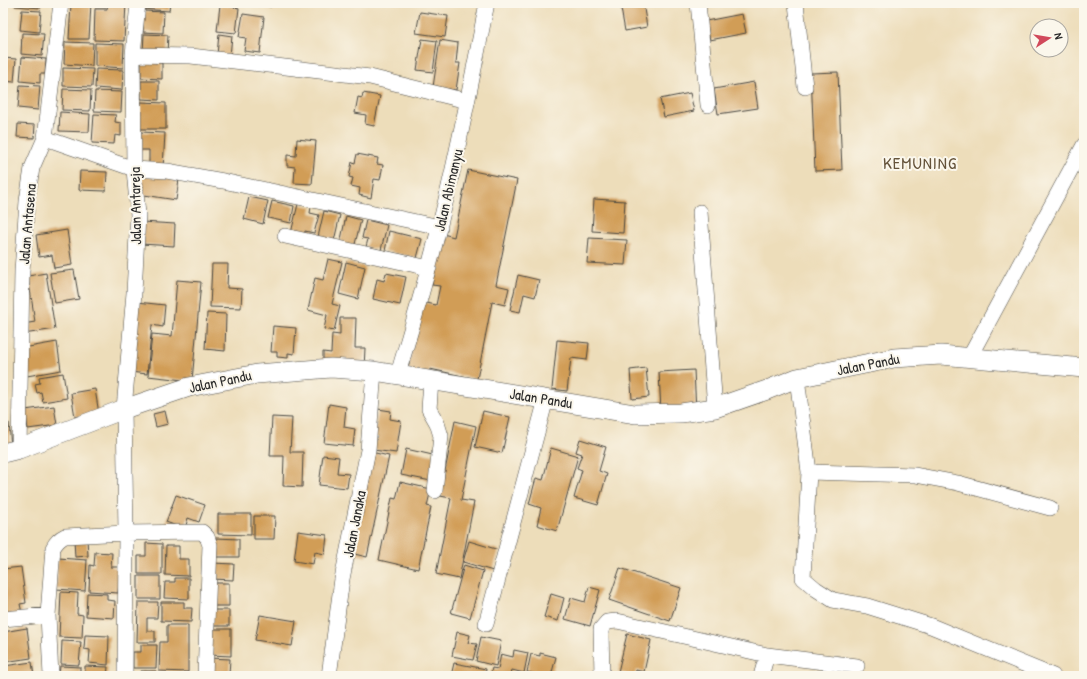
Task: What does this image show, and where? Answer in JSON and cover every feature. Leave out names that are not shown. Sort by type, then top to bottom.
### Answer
[{"type":"street","name":"Jalan Antasena","points":[[11,451],[22,271],[28,201],[32,168],[45,138],[61,3]]},
{"type":"street","name":"Jalan Antareja","points":[[125,676],[126,533],[124,409],[134,293],[137,223],[134,169],[133,55],[138,3]]},
{"type":"street","name":"Jalan Abimanyu","points":[[398,374],[440,227],[487,3]]},
{"type":"street","points":[[698,3],[708,105]]},
{"type":"street","points":[[796,3],[805,87]]},
{"type":"street","points":[[133,55],[191,56],[370,77],[467,101]]},
{"type":"street","points":[[45,138],[134,169],[167,171],[223,181],[440,227]]},
{"type":"street","points":[[969,358],[1084,145]]},
{"type":"street","points":[[700,212],[715,408]]},
{"type":"street","points":[[285,236],[429,268]]},
{"type":"street","name":"Jalan Pandu","points":[[11,451],[124,409],[189,387],[257,374],[331,368],[398,374],[431,381],[634,414],[682,413],[715,408],[797,378],[894,358],[941,355],[1084,368]]},
{"type":"street","name":"Jalan Janaka","points":[[329,676],[342,579],[368,450],[374,371]]},
{"type":"street","points":[[797,378],[809,472],[803,578],[833,600],[867,606],[931,626],[1053,676]]},
{"type":"street","points":[[431,381],[429,409],[437,423],[441,436],[435,491]]},
{"type":"street","points":[[486,624],[546,399]]},
{"type":"street","points":[[809,472],[915,475],[958,483],[1050,508]]},
{"type":"street","points":[[51,676],[48,615],[53,548],[60,538],[65,536],[126,533],[202,532],[207,537],[210,545],[206,676]]},
{"type":"street","points":[[3,619],[48,615]]},
{"type":"street","points":[[602,676],[601,629],[607,622],[617,621],[766,655],[857,666]]},
{"type":"street","points":[[761,676],[766,655]]},
{"type":"building","points":[[15,3],[41,3],[41,8],[15,6]]},
{"type":"building","points":[[71,3],[91,3],[89,39],[69,39]]},
{"type":"building","points":[[94,3],[106,3],[106,7],[94,7]]},
{"type":"building","points":[[108,3],[126,3],[124,41],[94,40],[95,9],[107,9]]},
{"type":"building","points":[[141,3],[170,3],[169,11],[141,9]]},
{"type":"building","points":[[248,3],[271,3],[271,7]]},
{"type":"building","points":[[620,3],[643,3],[647,27],[625,31]]},
{"type":"building","points":[[220,5],[239,8],[236,33],[217,31]]},
{"type":"building","points":[[22,10],[41,11],[39,32],[20,30]]},
{"type":"building","points":[[144,11],[164,12],[163,33],[143,32]]},
{"type":"building","points":[[420,12],[448,16],[445,37],[416,33]]},
{"type":"building","points":[[243,14],[264,17],[260,53],[244,51],[246,38],[239,37]]},
{"type":"building","points":[[742,14],[746,33],[710,40],[706,21]]},
{"type":"building","points":[[22,33],[44,34],[42,56],[21,54]]},
{"type":"building","points":[[144,34],[168,35],[167,54],[143,53]]},
{"type":"building","points":[[219,34],[232,36],[230,56],[217,55]]},
{"type":"building","points":[[422,39],[437,41],[433,72],[417,70]]},
{"type":"building","points":[[440,40],[458,43],[456,63],[460,63],[456,90],[433,87]]},
{"type":"building","points":[[65,42],[93,43],[92,66],[64,64]]},
{"type":"building","points":[[95,43],[124,44],[123,68],[95,66]]},
{"type":"building","points":[[22,57],[46,59],[45,74],[40,74],[40,83],[20,81]]},
{"type":"building","points":[[3,58],[16,59],[14,82],[3,81]]},
{"type":"building","points":[[141,62],[162,63],[162,79],[141,78]]},
{"type":"building","points":[[63,68],[93,69],[92,87],[63,86]]},
{"type":"building","points":[[96,69],[123,70],[122,90],[95,88]]},
{"type":"building","points":[[838,72],[842,170],[815,171],[811,73]]},
{"type":"building","points":[[141,81],[159,81],[159,100],[141,99]]},
{"type":"building","points":[[754,82],[758,108],[718,114],[714,89]]},
{"type":"building","points":[[20,85],[40,86],[38,110],[18,108]]},
{"type":"building","points":[[63,89],[91,90],[90,111],[62,110]]},
{"type":"building","points":[[95,91],[122,92],[121,112],[94,111]]},
{"type":"building","points":[[363,93],[380,96],[374,126],[365,124],[366,115],[355,113],[358,97],[362,98]]},
{"type":"building","points":[[690,93],[694,111],[664,117],[660,99]]},
{"type":"building","points":[[141,102],[166,103],[166,129],[140,129]]},
{"type":"building","points":[[60,112],[90,114],[89,132],[59,131]]},
{"type":"building","points":[[94,114],[116,115],[115,122],[121,123],[121,136],[115,135],[114,144],[92,143]]},
{"type":"building","points":[[18,124],[35,125],[34,138],[17,137]]},
{"type":"building","points":[[140,132],[165,133],[163,168],[149,167],[149,150],[139,150]]},
{"type":"building","points":[[297,139],[316,141],[312,184],[294,183],[295,167],[287,166],[287,155],[296,156]]},
{"type":"building","points":[[357,154],[378,158],[377,164],[383,165],[380,180],[374,179],[371,198],[359,195],[360,188],[351,186],[353,178],[349,177],[352,162],[355,163]]},
{"type":"building","points":[[468,170],[517,180],[496,285],[509,288],[505,305],[492,302],[477,379],[430,369],[429,377],[407,372],[422,302],[436,305],[440,286],[432,285],[443,234],[454,237]]},
{"type":"building","points":[[80,171],[107,172],[106,191],[79,190]]},
{"type":"building","points":[[140,173],[179,179],[176,200],[138,194]]},
{"type":"building","points":[[249,197],[268,201],[263,224],[244,219]]},
{"type":"building","points":[[594,199],[625,201],[623,233],[592,231]]},
{"type":"building","points":[[272,201],[294,206],[291,223],[268,218]]},
{"type":"building","points":[[298,204],[311,207],[310,213],[319,215],[314,233],[305,231],[304,236],[291,233]]},
{"type":"building","points":[[324,211],[340,215],[334,241],[318,237]]},
{"type":"building","points":[[346,216],[361,220],[354,248],[340,244]]},
{"type":"building","points":[[366,220],[387,225],[381,250],[366,247],[368,239],[362,238]]},
{"type":"building","points":[[142,222],[175,224],[174,246],[141,244]]},
{"type":"building","points":[[67,230],[72,265],[54,268],[52,255],[39,257],[36,235]]},
{"type":"building","points":[[389,231],[422,239],[417,258],[385,251]]},
{"type":"building","points":[[589,238],[627,240],[625,265],[587,263]]},
{"type":"building","points":[[328,259],[342,262],[332,304],[340,306],[334,331],[324,329],[327,315],[308,310],[315,278],[323,280]]},
{"type":"building","points":[[346,262],[365,267],[358,299],[339,294]]},
{"type":"building","points":[[212,264],[228,264],[227,288],[242,289],[241,308],[210,307]]},
{"type":"building","points":[[74,270],[79,299],[55,303],[50,273]]},
{"type":"building","points":[[46,273],[55,329],[24,334],[23,324],[35,322],[28,276]]},
{"type":"building","points":[[386,273],[406,277],[400,305],[373,299],[377,279],[384,281]]},
{"type":"building","points":[[518,275],[539,280],[535,297],[524,294],[520,312],[510,310]]},
{"type":"building","points":[[177,280],[201,282],[192,381],[148,376],[152,334],[172,336]]},
{"type":"building","points":[[137,302],[165,305],[163,327],[152,325],[147,374],[130,372]]},
{"type":"building","points":[[207,313],[226,314],[225,351],[205,349]]},
{"type":"building","points":[[340,318],[356,318],[355,348],[365,348],[364,369],[323,362],[323,352],[331,353],[332,334],[340,335]]},
{"type":"building","points":[[273,326],[296,328],[294,354],[288,353],[288,358],[277,357],[277,352],[271,352]]},
{"type":"building","points":[[557,340],[589,343],[587,360],[571,358],[567,391],[552,389]]},
{"type":"building","points":[[57,342],[61,370],[27,376],[23,348]]},
{"type":"building","points":[[646,368],[649,397],[632,399],[630,370]]},
{"type":"building","points":[[694,370],[696,411],[661,412],[659,372]]},
{"type":"building","points":[[63,373],[67,398],[43,402],[41,392],[37,393],[35,384],[40,383],[39,377]]},
{"type":"building","points":[[95,389],[99,414],[75,417],[71,393]]},
{"type":"building","points":[[329,404],[346,407],[344,427],[355,429],[353,446],[324,443]]},
{"type":"building","points":[[54,406],[57,425],[28,429],[25,410]]},
{"type":"building","points":[[378,409],[391,411],[390,419],[401,421],[396,453],[373,450]]},
{"type":"building","points":[[165,411],[168,424],[156,427],[153,414]]},
{"type":"building","points":[[483,411],[510,417],[502,453],[475,447]]},
{"type":"building","points":[[272,417],[292,418],[290,452],[303,452],[302,487],[283,486],[284,456],[270,456]]},
{"type":"building","points":[[455,421],[476,426],[461,500],[474,502],[459,579],[436,574],[451,498],[440,496]]},
{"type":"building","points":[[9,423],[11,447],[3,448],[3,424]]},
{"type":"building","points":[[580,439],[606,447],[599,471],[607,474],[598,505],[574,498],[582,470],[577,468],[582,454],[576,452]]},
{"type":"building","points":[[551,448],[578,456],[557,531],[537,525],[541,508],[529,504],[536,478],[543,480]]},
{"type":"building","points":[[406,449],[437,456],[431,481],[401,475]]},
{"type":"building","points":[[371,452],[389,456],[367,557],[350,553]]},
{"type":"building","points":[[323,455],[339,457],[337,473],[349,474],[347,488],[319,485]]},
{"type":"building","points":[[400,482],[431,489],[427,506],[431,507],[418,569],[379,560],[392,498],[396,499]]},
{"type":"building","points":[[176,495],[205,505],[199,522],[188,518],[185,529],[166,522]]},
{"type":"building","points":[[218,514],[251,514],[251,535],[218,534]]},
{"type":"building","points":[[254,516],[275,516],[274,539],[254,539]]},
{"type":"building","points":[[298,531],[327,535],[325,554],[315,552],[313,564],[294,561]]},
{"type":"building","points":[[87,538],[88,556],[75,557],[74,539]]},
{"type":"building","points":[[216,538],[239,539],[239,557],[215,557]]},
{"type":"building","points":[[469,541],[499,550],[493,571],[463,562]]},
{"type":"building","points":[[146,543],[162,544],[162,574],[138,574],[138,556],[146,556]]},
{"type":"building","points":[[166,546],[179,546],[179,559],[189,559],[189,576],[165,575]]},
{"type":"building","points":[[95,552],[112,553],[111,567],[120,567],[118,593],[89,591],[90,565],[94,566]]},
{"type":"building","points":[[58,558],[87,560],[85,591],[56,589]]},
{"type":"building","points":[[212,563],[234,564],[233,580],[212,579]]},
{"type":"building","points":[[464,565],[483,571],[470,618],[451,613]]},
{"type":"building","points":[[21,567],[26,603],[20,604],[22,613],[3,616],[3,569]]},
{"type":"building","points":[[620,568],[681,588],[670,621],[609,600]]},
{"type":"building","points":[[138,576],[160,576],[160,599],[138,599]]},
{"type":"building","points":[[175,578],[189,578],[189,599],[164,598],[165,582],[175,582]]},
{"type":"building","points":[[215,583],[229,583],[229,606],[214,606]]},
{"type":"building","points":[[589,587],[600,590],[590,626],[565,619],[571,598],[585,602]]},
{"type":"building","points":[[61,592],[78,593],[77,614],[83,615],[82,638],[59,637]]},
{"type":"building","points":[[87,593],[107,594],[107,600],[115,601],[114,618],[86,616]]},
{"type":"building","points":[[551,594],[564,598],[558,621],[544,617]]},
{"type":"building","points":[[138,602],[158,602],[157,618],[147,618],[147,631],[155,631],[155,642],[137,642]]},
{"type":"building","points":[[161,602],[184,602],[184,608],[192,608],[191,622],[161,621]]},
{"type":"building","points":[[211,610],[229,610],[229,626],[211,626]]},
{"type":"building","points":[[260,615],[296,621],[292,646],[255,640]]},
{"type":"building","points":[[167,625],[188,625],[188,672],[159,671],[160,642],[167,642]]},
{"type":"building","points":[[27,628],[31,658],[4,662],[3,632]]},
{"type":"building","points":[[210,629],[231,629],[231,656],[210,655]]},
{"type":"building","points":[[457,632],[470,635],[468,643],[477,644],[473,660],[452,656]]},
{"type":"building","points":[[627,634],[651,640],[644,672],[636,670],[635,676],[618,672]]},
{"type":"building","points":[[85,635],[109,636],[108,665],[89,663],[90,650],[84,649]]},
{"type":"building","points":[[481,637],[501,641],[496,666],[476,661]]},
{"type":"building","points":[[62,641],[81,642],[79,665],[61,664]]},
{"type":"building","points":[[141,645],[157,645],[156,668],[133,668],[133,652],[141,652]]},
{"type":"building","points":[[514,650],[528,653],[524,673],[512,670],[510,676],[490,676],[492,668],[498,669],[501,654],[513,657]]},
{"type":"building","points":[[540,653],[556,657],[551,676],[527,672],[531,654],[540,656]]},
{"type":"building","points":[[209,658],[230,659],[229,675],[209,675]]},
{"type":"building","points":[[32,662],[34,676],[6,676],[4,666]]},
{"type":"building","points":[[454,663],[486,669],[485,676],[451,676]]},
{"type":"building","points":[[60,666],[80,667],[80,676],[59,676]]},
{"type":"building","points":[[85,666],[108,667],[107,676],[85,676]]},
{"type":"building","points":[[141,671],[156,671],[156,676],[141,676]]},
{"type":"district","name":"KEMUNING","points":[[920,162]]}]
